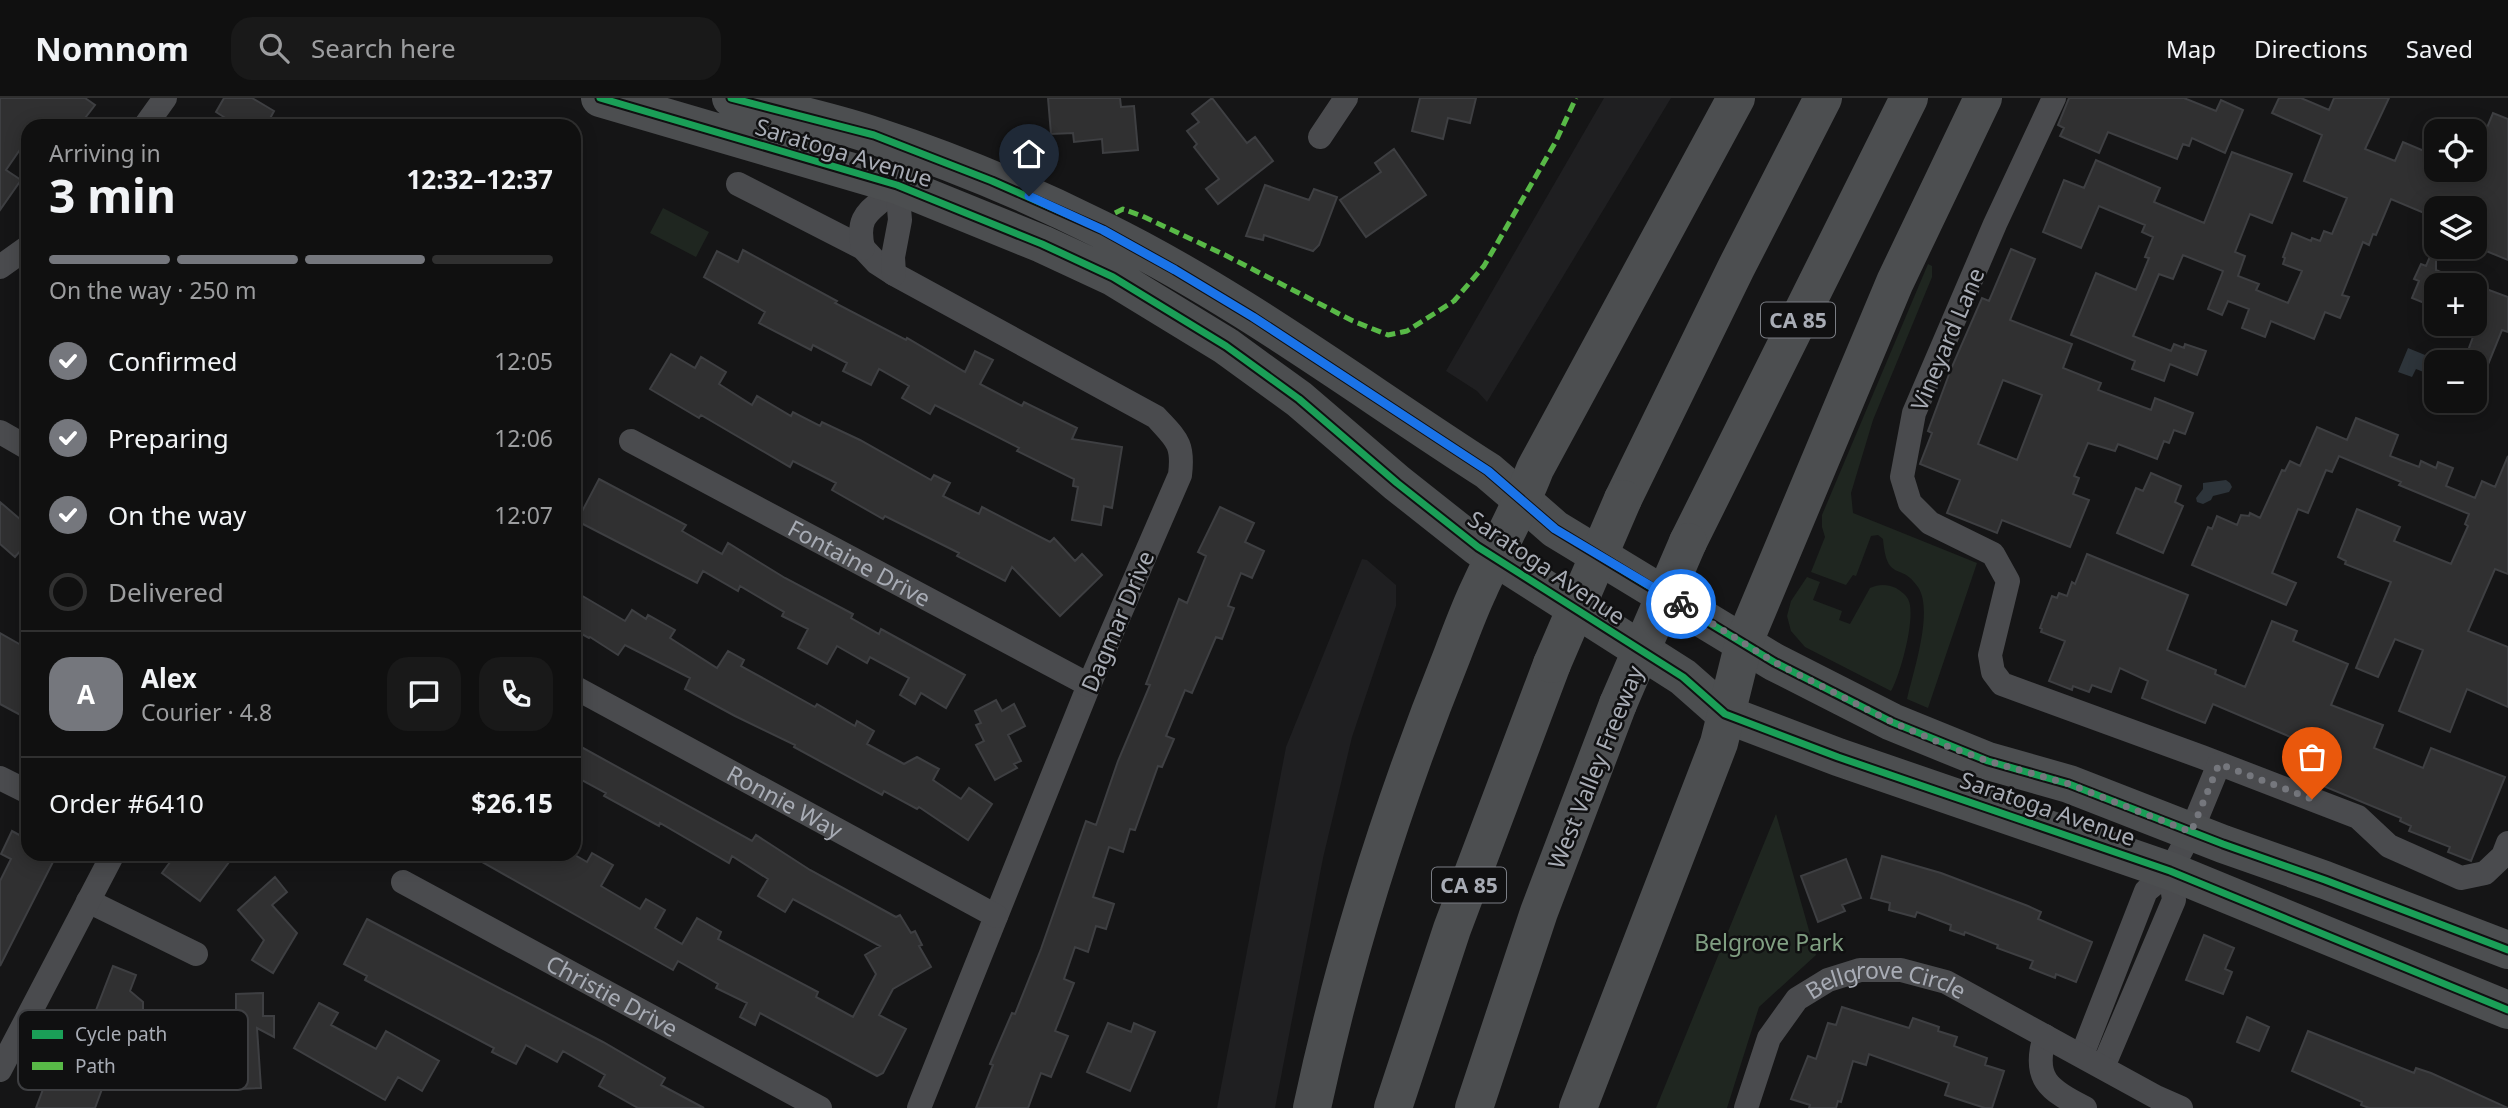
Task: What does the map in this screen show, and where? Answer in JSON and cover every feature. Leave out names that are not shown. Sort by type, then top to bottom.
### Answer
[{"type":"main road","name":"Saratoga Avenue","points":[[600,98],[897,185],[1058,251],[1113,277],[1226,346],[1299,399],[1397,483],[1478,547],[1683,677],[1725,715],[1826,753],[2170,871],[2508,1010]]},
{"type":"main road","name":"Saratoga Avenue","points":[[731,98],[874,135],[1047,204],[1103,230],[1253,317],[1488,471],[1555,529],[1774,662],[1852,703],[1947,746],[1988,761],[2069,784],[2508,950]]},
{"type":"main road","points":[[1312,1108],[1340,987],[1398,802],[1478,590],[1523,501],[1536,466],[1736,98]]},
{"type":"main road","name":"CA 85","points":[[1393,1108],[1452,929],[1552,664],[1623,499],[1823,98]]},
{"type":"main road","name":"West Valley Freeway","points":[[1474,1108],[1539,912],[1618,704],[1688,542],[1909,98]]},
{"type":"main road","points":[[1578,1108],[1719,743],[1744,642],[1895,282],[1983,98]]},
{"type":"street","points":[[150,119],[165,98]]},
{"type":"street","points":[[1320,137],[1346,98]]},
{"type":"street","name":"Vineyard Lane","points":[[2054,98],[1995,224],[1914,413],[1902,477],[1910,503],[1930,523],[1993,554],[2008,581],[1990,655],[1993,672],[2002,684],[2358,817],[2389,846],[2461,878],[2485,873],[2503,856],[2508,843]]},
{"type":"street","points":[[894,274],[893,257],[900,220],[897,185],[911,149]]},
{"type":"street","name":"Dagmar Drive","points":[[738,184],[863,248],[877,263],[894,274],[1156,417],[1179,443],[1182,462],[1180,475],[1089,685],[919,1108]]},
{"type":"street","points":[[863,248],[861,223],[870,209],[897,185]]},
{"type":"street","points":[[0,267],[21,252]]},
{"type":"street","points":[[0,432],[21,444]]},
{"type":"street","name":"Fontaine Drive","points":[[631,441],[1089,685]]},
{"type":"street","name":"Ronnie Way","points":[[581,691],[996,916]]},
{"type":"street","points":[[2092,1061],[2174,900],[2170,871],[2191,832],[2219,764]]},
{"type":"street","points":[[0,778],[21,788]]},
{"type":"street","points":[[31,1010],[109,861]]},
{"type":"street","name":"Christie Drive","points":[[403,882],[820,1108]]},
{"type":"street","points":[[88,901],[196,954]]},
{"type":"street","name":"Bellgrove Circle","points":[[1745,1108],[1769,1038],[1797,999],[1828,980],[1860,970],[1901,970],[1946,982],[2092,1061],[2139,1100],[2181,1108]]},
{"type":"street","points":[[0,1070],[18,1035]]},
{"type":"street","points":[[2045,1036],[2039,1056],[2044,1078],[2061,1097],[2085,1108]]},
{"type":"shaded area","points":[[1604,98],[1671,98],[1487,402],[1477,391],[1446,371]]},
{"type":"shaded area","points":[[2408,348],[2424,355],[2424,372],[2416,369],[2412,377],[2398,372]]},
{"type":"shaded area","points":[[2226,480],[2232,487],[2229,492],[2213,496],[2203,504],[2197,502],[2196,498],[2203,489],[2203,483]]},
{"type":"shaded area","points":[[1362,559],[1367,560],[1396,585],[1396,606],[1352,737],[1323,858],[1275,1108],[1217,1108],[1286,747]]},
{"type":"green space","points":[[663,208],[709,232],[696,257],[650,233]]},
{"type":"green space","points":[[1928,264],[1932,266],[1932,277],[1873,420],[1851,493],[1853,513],[1977,563],[1928,708],[1907,699],[1921,642],[1924,611],[1922,598],[1912,579],[1891,567],[1883,539],[1878,535],[1871,536],[1856,576],[1853,575],[1846,585],[1811,572],[1825,537],[1822,515]]},
{"type":"green space","points":[[1807,577],[1820,582],[1813,600],[1842,611],[1839,620],[1850,624],[1870,588],[1889,586],[1898,589],[1907,598],[1910,607],[1909,631],[1903,660],[1891,691],[1805,647],[1791,631],[1787,616],[1791,601]]},
{"type":"green space","name":"Belgrove Park","points":[[1776,814],[1816,955],[1759,1007],[1727,1108],[1656,1108]]},
{"type":"building","points":[[0,98],[85,98],[95,105],[84,119],[21,119],[21,148],[6,170],[21,180],[0,210]]},
{"type":"building","points":[[224,98],[252,98],[274,111],[270,119],[227,119],[216,112]]},
{"type":"building","points":[[1048,98],[1120,98],[1121,107],[1134,106],[1138,150],[1103,153],[1102,139],[1074,142],[1073,133],[1051,134]]},
{"type":"building","points":[[1212,98],[1247,143],[1255,137],[1273,161],[1218,204],[1206,189],[1219,179],[1194,147],[1197,144],[1187,131],[1199,122],[1192,114]]},
{"type":"building","points":[[1420,98],[1476,98],[1470,123],[1448,118],[1443,139],[1412,131]]},
{"type":"building","points":[[2069,98],[2184,98],[2216,111],[2221,100],[2243,110],[2225,153],[2192,138],[2189,146],[2183,144],[2177,159],[2108,132],[2099,153],[2060,136],[2064,128],[2058,125]]},
{"type":"building","points":[[2279,98],[2301,98],[2329,110],[2334,98],[2389,98],[2365,149],[2395,161],[2403,142],[2424,151],[2424,182],[2487,182],[2487,128],[2493,113],[2508,119],[2508,260],[2487,251],[2487,196],[2424,196],[2424,213],[2391,199],[2376,235],[2373,234],[2369,245],[2363,242],[2342,295],[2349,297],[2340,318],[2325,312],[2314,339],[2271,321],[2265,337],[2242,328],[2249,309],[2228,301],[2222,315],[2208,309],[2223,271],[2183,255],[2173,279],[2159,274],[2133,336],[2171,351],[2174,344],[2184,348],[2185,344],[2206,351],[2197,375],[2170,364],[2164,381],[2132,369],[2135,361],[2071,335],[2096,273],[2136,290],[2149,258],[2145,257],[2153,237],[2142,232],[2145,225],[2099,206],[2081,248],[2043,232],[2064,180],[2084,188],[2096,160],[2160,188],[2154,202],[2204,223],[2232,152],[2292,174],[2272,223],[2250,214],[2235,252],[2245,256],[2238,276],[2259,284],[2256,290],[2288,303],[2302,271],[2283,264],[2292,233],[2311,241],[2312,238],[2320,241],[2324,231],[2332,234],[2347,198],[2304,181],[2322,135],[2272,113]]},
{"type":"building","points":[[1394,149],[1426,195],[1366,237],[1340,200],[1381,172],[1375,163]]},
{"type":"building","points":[[1265,185],[1309,200],[1314,189],[1337,197],[1319,245],[1313,251],[1264,235],[1263,240],[1246,236]]},
{"type":"building","points":[[2011,249],[2035,259],[2010,320],[2072,344],[2063,368],[2101,383],[2098,390],[2151,410],[2155,398],[2193,413],[2185,434],[2174,430],[2169,443],[2164,441],[2157,459],[2118,444],[2115,451],[2088,443],[2074,476],[2079,478],[2073,494],[2089,500],[2070,547],[2002,520],[1997,533],[1947,513],[1960,480],[1920,464],[1932,433],[1928,431],[1951,369],[1982,298],[1989,301]],"holes":[[[2003,380],[2042,395],[2017,460],[1978,444]]]},
{"type":"building","points":[[743,250],[837,301],[835,303],[906,340],[907,338],[965,372],[975,351],[993,360],[980,384],[1022,406],[1024,402],[1077,428],[1072,439],[1122,447],[1112,508],[1104,506],[1101,525],[1072,520],[1078,487],[1073,486],[1074,479],[935,405],[930,414],[902,398],[909,386],[879,369],[871,385],[843,371],[847,363],[813,345],[811,350],[759,323],[765,312],[704,277],[717,251],[738,262]]},
{"type":"building","points":[[2429,259],[2436,259],[2436,270],[2443,273],[2424,273],[2424,303],[2412,298],[2419,281],[2414,279],[2421,264],[2426,266]]},
{"type":"building","points":[[2487,289],[2508,297],[2508,332],[2502,330],[2487,367],[2487,350],[2468,350],[2473,336],[2487,336]]},
{"type":"building","points":[[671,354],[695,368],[701,357],[726,372],[719,384],[752,405],[757,396],[791,416],[793,412],[820,426],[822,422],[860,440],[931,480],[934,475],[950,483],[943,496],[979,514],[982,507],[1050,542],[1054,538],[1075,561],[1082,554],[1102,575],[1060,616],[1012,567],[1005,581],[957,556],[959,553],[885,516],[883,519],[832,490],[836,483],[793,461],[790,467],[701,415],[699,418],[650,389]]},
{"type":"building","points":[[2356,418],[2398,435],[2390,456],[2419,467],[2421,461],[2436,468],[2438,462],[2453,468],[2446,486],[2475,498],[2482,481],[2495,487],[2508,456],[2508,574],[2495,569],[2468,631],[2508,647],[2508,707],[2467,689],[2450,732],[2399,711],[2423,650],[2395,639],[2378,677],[2356,668],[2391,582],[2345,564],[2346,561],[2338,557],[2357,509],[2400,527],[2394,541],[2451,564],[2468,526],[2465,524],[2469,514],[2339,456],[2332,472],[2326,470],[2308,513],[2298,509],[2272,573],[2296,583],[2286,605],[2192,565],[2208,527],[2212,529],[2217,516],[2237,525],[2241,515],[2249,516],[2250,513],[2260,518],[2282,470],[2285,471],[2290,461],[2300,466],[2317,427],[2347,440]]},
{"type":"building","points":[[2151,473],[2181,486],[2175,502],[2183,506],[2163,553],[2117,533],[2136,488],[2143,491]]},
{"type":"building","points":[[599,479],[686,525],[682,531],[722,554],[728,543],[785,578],[853,614],[851,618],[879,634],[881,629],[965,675],[946,708],[921,693],[915,704],[900,695],[909,678],[870,657],[867,663],[837,646],[827,664],[798,648],[808,629],[782,616],[784,612],[740,586],[738,591],[703,571],[697,583],[581,523],[581,513]]},
{"type":"building","points":[[0,502],[21,520],[21,550],[15,557],[0,544]]},
{"type":"building","points":[[1220,507],[1254,523],[1245,542],[1264,551],[1252,578],[1241,573],[1228,606],[1234,608],[1222,639],[1216,637],[1192,693],[1185,690],[1166,736],[1174,739],[1162,767],[1158,766],[1135,830],[1130,829],[1123,852],[1109,847],[1093,897],[1114,904],[1106,929],[1096,926],[1088,952],[1075,947],[1064,979],[1074,983],[1055,1031],[1068,1036],[1051,1077],[1041,1073],[1028,1108],[976,1108],[993,1065],[990,1064],[1012,1013],[1015,1014],[1041,949],[1086,821],[1096,825],[1118,761],[1150,685],[1146,684],[1179,599],[1187,603],[1206,556],[1198,552]]},
{"type":"building","points":[[2087,554],[2188,595],[2167,650],[2216,670],[2215,674],[2245,687],[2272,621],[2297,631],[2293,641],[2348,664],[2331,705],[2383,725],[2374,748],[2423,768],[2431,748],[2505,777],[2471,861],[2448,852],[2450,847],[2409,831],[2411,826],[2400,821],[2401,818],[2299,776],[2302,767],[2292,763],[2300,741],[2213,704],[2205,723],[2142,698],[2148,681],[2120,668],[2111,692],[2092,685],[2089,692],[2073,686],[2072,690],[2049,681],[2065,641],[2041,632],[2040,628],[2052,596],[2057,598],[2059,593],[2067,596]]},
{"type":"building","points":[[581,595],[625,621],[632,610],[646,619],[648,615],[675,630],[670,638],[717,668],[728,651],[744,660],[741,666],[815,707],[817,704],[855,726],[857,721],[874,731],[867,744],[904,764],[917,757],[939,769],[933,780],[961,799],[969,788],[992,804],[968,840],[919,807],[917,809],[884,791],[882,795],[794,747],[795,745],[685,689],[690,678],[625,645],[618,655],[581,634]]},
{"type":"building","points":[[0,633],[21,645],[21,715],[0,704]]},
{"type":"building","points":[[996,700],[1002,711],[1014,704],[1025,726],[1008,735],[1021,761],[1014,764],[1017,768],[995,780],[976,745],[984,741],[976,725],[981,723],[975,711]]},
{"type":"building","points":[[581,747],[752,841],[756,835],[810,870],[896,917],[900,915],[911,933],[915,931],[922,945],[919,946],[931,967],[893,989],[879,1015],[906,1029],[883,1073],[877,1076],[760,1013],[755,1025],[740,1017],[747,1003],[716,988],[718,984],[678,961],[673,970],[480,861],[581,861],[581,859],[587,862],[592,853],[613,865],[601,886],[640,909],[646,899],[665,910],[655,928],[682,944],[697,918],[721,932],[718,939],[818,992],[816,997],[853,1017],[876,974],[865,955],[880,946],[793,899],[785,912],[758,896],[768,879],[732,856],[729,863],[660,823],[659,826],[604,796],[606,793],[581,780]]},
{"type":"building","points":[[12,831],[21,836],[21,861],[53,861],[0,966],[0,881],[11,859],[1,854]]},
{"type":"building","points":[[1882,856],[1941,873],[2028,906],[2041,912],[2038,919],[2092,942],[2076,982],[2056,974],[2055,978],[2030,968],[2033,961],[1997,948],[1998,945],[1965,932],[1964,935],[1950,930],[1951,925],[1917,912],[1915,917],[1889,910],[1890,903],[1871,898]]},
{"type":"building","points":[[1846,859],[1861,898],[1842,905],[1845,911],[1818,922],[1801,876]]},
{"type":"building","points":[[171,861],[230,861],[200,901],[162,873]]},
{"type":"building","points":[[275,877],[287,892],[272,905],[297,933],[273,973],[252,960],[264,940],[238,910]]},
{"type":"building","points":[[367,919],[603,1042],[665,1078],[661,1085],[704,1108],[638,1108],[599,1086],[605,1075],[563,1051],[557,1062],[526,1045],[516,1064],[492,1052],[494,1048],[365,980],[367,976],[344,964]]},
{"type":"building","points":[[2204,935],[2234,948],[2225,969],[2232,972],[2223,994],[2186,980]]},
{"type":"building","points":[[113,966],[136,975],[130,991],[143,1002],[143,1010],[96,1010]]},
{"type":"building","points":[[263,993],[263,1016],[274,1016],[274,1037],[257,1028],[261,1088],[248,1089],[248,1010],[236,1010],[236,994]]},
{"type":"building","points":[[319,1003],[338,1013],[331,1025],[376,1049],[386,1031],[439,1061],[422,1091],[398,1077],[385,1100],[294,1048]]},
{"type":"building","points":[[1842,1007],[1909,1028],[1913,1018],[1957,1037],[1954,1046],[1987,1058],[1985,1065],[2004,1071],[1992,1108],[1945,1095],[1949,1083],[1869,1054],[1866,1065],[1853,1061],[1841,1102],[1838,1101],[1836,1108],[1809,1108],[1810,1105],[1791,1099],[1808,1056],[1816,1059],[1828,1023],[1836,1025]]},
{"type":"building","points":[[2247,1017],[2269,1027],[2259,1051],[2237,1042]]},
{"type":"building","points":[[1108,1023],[1131,1032],[1134,1023],[1155,1032],[1130,1091],[1087,1072]]},
{"type":"building","points":[[2308,1031],[2414,1073],[2416,1068],[2431,1073],[2508,1108],[2369,1108],[2361,1105],[2362,1102],[2292,1071]]},
{"type":"building","points":[[43,1090],[102,1090],[95,1108],[36,1108]]},
{"type":"marked path","points":[[1115,213],[1123,209],[1142,216],[1353,321],[1388,335],[1407,331],[1454,301],[1484,266],[1555,143],[1576,98]]},
{"type":"cycle path","points":[[600,98],[897,185],[1042,244],[1113,277],[1226,346],[1299,399],[1397,483],[1478,547],[1683,677],[1725,714],[1838,757],[2170,871],[2508,1010]]},
{"type":"cycle path","points":[[731,98],[874,135],[992,181],[1103,230],[1253,317],[1488,471],[1555,529],[1774,662],[1892,722],[1988,761],[2069,784],[2508,950]]},
{"type":"way so far","points":[[1681,604],[1774,662],[1892,722],[1947,746],[1988,761],[2069,784],[2191,832],[2219,764],[2312,799]]},
{"type":"route","points":[[1029,196],[1103,230],[1253,317],[1488,471],[1555,529],[1681,604]]}]
